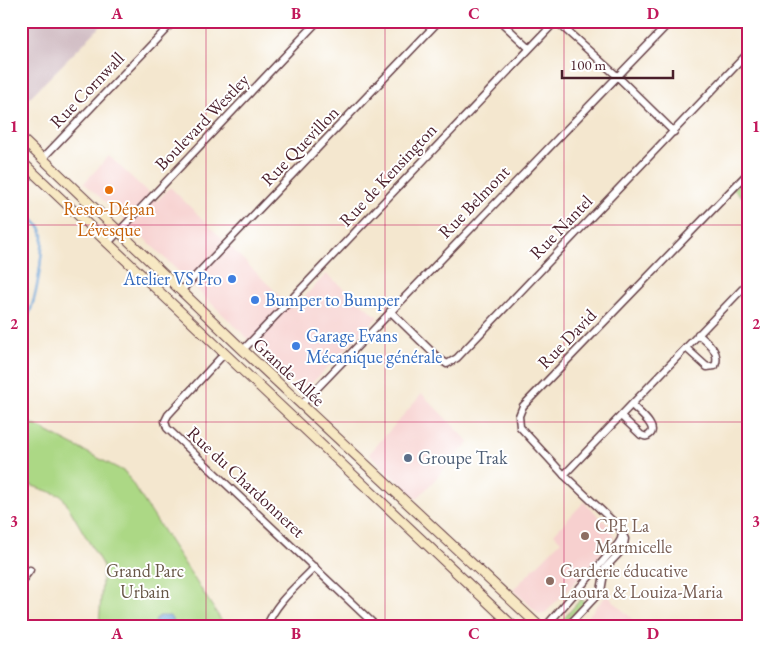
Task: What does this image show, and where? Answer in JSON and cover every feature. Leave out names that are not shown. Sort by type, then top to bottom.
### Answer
[{"type":"main road","name":"Grande Allée","points":[[21,138],[301,405],[539,626]]},
{"type":"main road","name":"Grande Allée","points":[[21,161],[513,626]]},
{"type":"street","name":"Rue Cornwall","points":[[43,158],[174,21]]},
{"type":"street","name":"Boulevard Westley","points":[[108,243],[318,21]]},
{"type":"street","name":"Rue Quevillon","points":[[181,291],[439,21]]},
{"type":"street","points":[[500,21],[529,48]]},
{"type":"street","points":[[556,21],[617,76],[674,132]]},
{"type":"street","name":"Rue de Kensington","points":[[243,350],[556,21]]},
{"type":"street","name":"Rue Belmont","points":[[301,405],[671,21]]},
{"type":"street","name":"Rue Nantel","points":[[390,311],[447,364],[457,358],[749,52]]},
{"type":"street","name":"Rue David","points":[[622,532],[564,475],[520,427],[519,416],[524,406],[749,172]]},
{"type":"street","points":[[564,475],[749,282]]},
{"type":"street","points":[[686,348],[707,367],[715,366],[717,357],[715,350],[698,334]]},
{"type":"street","name":"Rue du Chardonneret","points":[[224,354],[168,414],[165,421],[166,425],[376,626]]},
{"type":"street","points":[[621,416],[641,435],[651,434],[653,430],[652,425],[632,405]]},
{"type":"street","points":[[546,626],[620,542],[622,532]]},
{"type":"street","points":[[568,626],[601,590],[605,568],[625,545],[622,532]]},
{"type":"street","points":[[268,626],[277,607],[315,568]]},
{"type":"street","points":[[21,582],[30,570]]},
{"type":"shaded area","points":[[21,21],[106,21],[21,106]]},
{"type":"shaded area","points":[[109,156],[157,201],[170,187],[293,309],[326,274],[378,317],[306,389],[300,389],[117,212],[84,183]]},
{"type":"shaded area","points":[[422,394],[469,442],[417,499],[369,454]]},
{"type":"shaded area","points":[[584,502],[610,527],[614,538],[586,571],[544,614],[539,614],[513,590],[561,541],[554,534]]},
{"type":"shaded area","points":[[607,595],[639,626],[579,626]]},
{"type":"green space","points":[[749,172],[749,202],[733,189]]},
{"type":"green space","name":"Grand Parc Urbain","points":[[21,418],[125,472],[225,626],[99,626],[103,566],[62,496],[27,484],[21,493]]},
{"type":"green space","points":[[581,599],[585,602],[584,604],[560,626],[557,626]]},
{"type":"water","points":[[159,616],[170,616],[176,626],[155,626],[155,621]]},
{"type":"waterway","points":[[21,207],[40,227],[43,236],[34,297],[31,309],[21,330]]},
{"type":"place","name":"Resto-Dépan Lévesque","points":[[109,190]]},
{"type":"place","name":"Atelier VS Pro","points":[[232,279]]},
{"type":"place","name":"Bumper to Bumper","points":[[255,300]]},
{"type":"place","name":"Garage Evans Mécanique générale","points":[[296,346]]},
{"type":"place","name":"Groupe Trak","points":[[408,458]]},
{"type":"place","name":"CPE La Marmicelle","points":[[585,536]]},
{"type":"place","name":"Garderie éducative Laoura & Louiza-Maria","points":[[550,581]]}]
